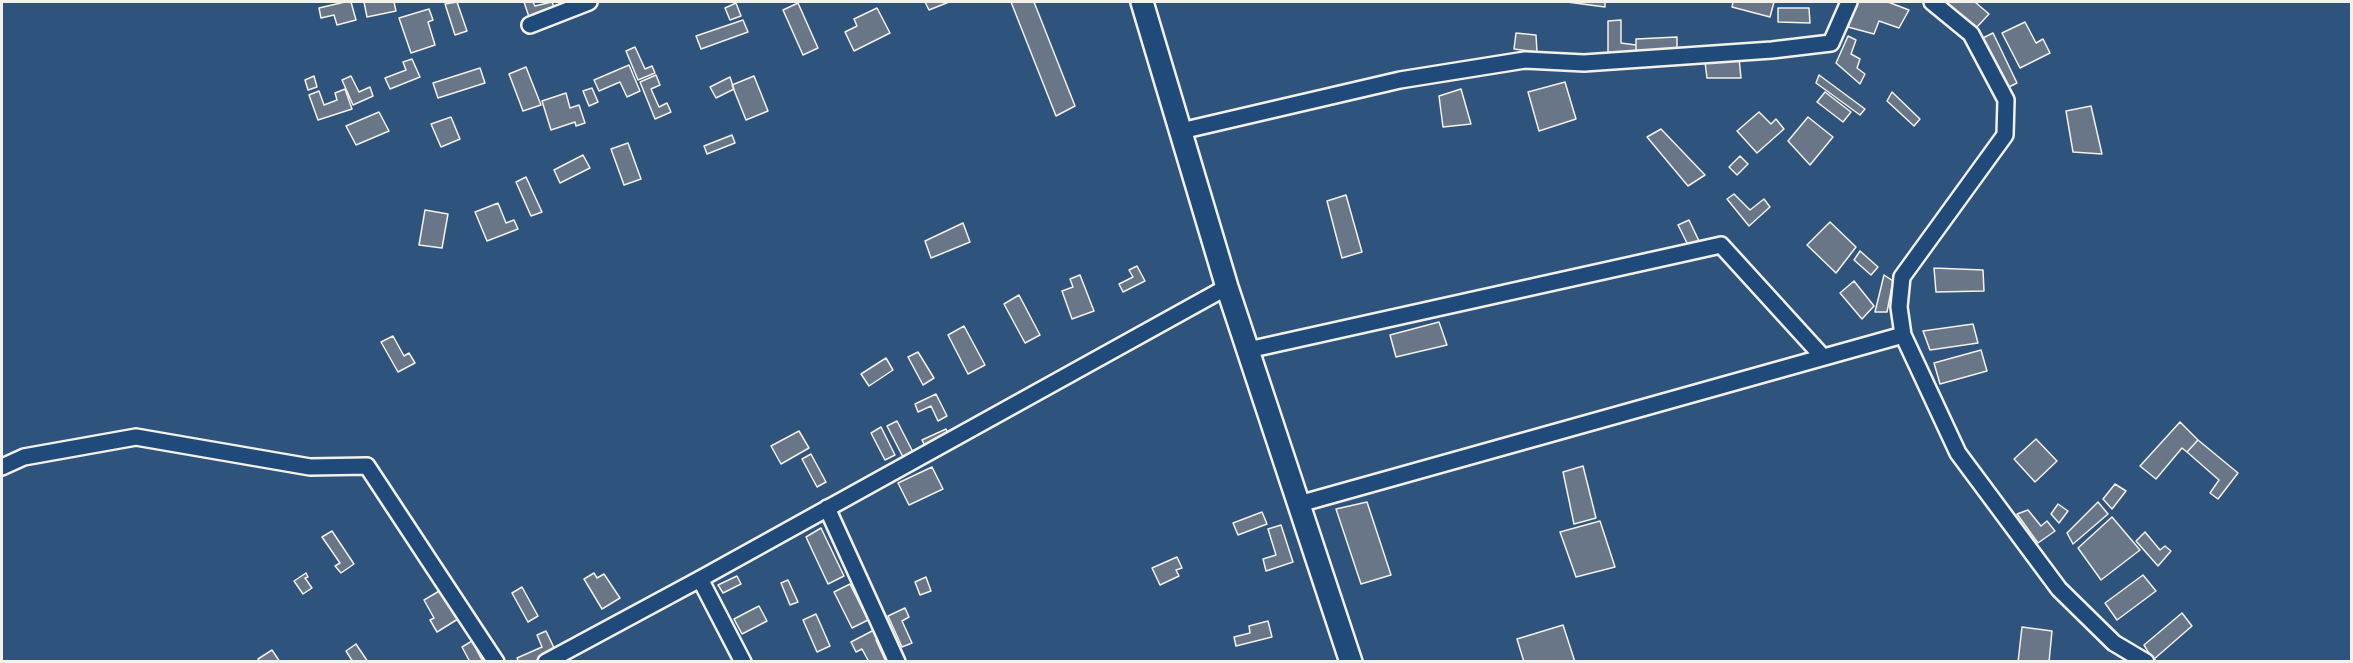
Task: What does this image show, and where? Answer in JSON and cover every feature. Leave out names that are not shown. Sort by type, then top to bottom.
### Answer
[{"type":"main road","points":[[1142,2],[1227,287],[1351,662]]},
{"type":"street","points":[[530,25],[589,2]]},
{"type":"street","points":[[1181,131],[1400,81],[1525,60],[1584,63],[1772,50],[1831,43],[1849,2]]},
{"type":"street","points":[[1932,2],[1971,34],[2006,100],[2005,135],[1902,277],[1899,307],[1904,334],[1958,453],[2059,589],[2114,643],[2146,662]]},
{"type":"street","points":[[1248,350],[1721,245],[1822,357]]},
{"type":"street","points":[[546,662],[568,657],[700,579],[1227,287]]},
{"type":"street","points":[[1299,504],[1904,334]]},
{"type":"street","points":[[2,467],[24,457],[136,437],[310,467],[367,466],[496,662]]},
{"type":"street","points":[[827,508],[897,662]]},
{"type":"street","points":[[700,579],[743,662]]},
{"type":"building","points":[[351,2],[356,20],[337,25],[334,15],[321,18],[319,8]]},
{"type":"building","points":[[364,2],[394,2],[396,11],[367,17]]},
{"type":"building","points":[[457,2],[467,31],[455,35],[445,4]]},
{"type":"building","points":[[524,2],[533,2],[535,6],[552,2],[556,12],[530,20]]},
{"type":"building","points":[[925,2],[949,2],[929,10]]},
{"type":"building","points":[[1011,2],[1034,2],[1075,106],[1056,116]]},
{"type":"building","points":[[1567,2],[1605,2],[1605,7]]},
{"type":"building","points":[[1733,2],[1774,2],[1770,17],[1732,7]]},
{"type":"building","points":[[1856,2],[1888,2],[1909,10],[1899,28],[1879,21],[1874,34],[1848,27]]},
{"type":"building","points":[[1946,2],[1975,2],[1989,14],[1976,28]]},
{"type":"building","points":[[736,3],[741,16],[730,20],[725,8]]},
{"type":"building","points":[[798,3],[818,48],[803,55],[783,10]]},
{"type":"building","points":[[877,8],[890,33],[854,51],[845,32],[857,26],[854,19]]},
{"type":"building","points":[[1778,8],[1809,8],[1810,23],[1778,22]]},
{"type":"building","points":[[429,9],[433,20],[428,22],[435,45],[411,53],[399,18]]},
{"type":"building","points":[[743,20],[748,32],[701,49],[696,36]]},
{"type":"building","points":[[1621,20],[1621,43],[1636,45],[1636,55],[1608,56],[1608,21]]},
{"type":"building","points":[[2025,22],[2036,43],[2043,39],[2050,53],[2020,68],[2002,33]]},
{"type":"building","points":[[1516,33],[1536,35],[1537,52],[1514,49]]},
{"type":"building","points":[[1993,33],[2017,83],[2005,89],[1981,39]]},
{"type":"building","points":[[1848,36],[1856,40],[1851,54],[1860,59],[1857,68],[1865,74],[1860,84],[1836,63]]},
{"type":"building","points":[[1677,37],[1677,54],[1636,55],[1636,39]]},
{"type":"building","points":[[635,47],[645,69],[652,66],[655,73],[638,80],[626,51]]},
{"type":"building","points":[[1739,58],[1741,78],[1707,78],[1705,62]]},
{"type":"building","points":[[412,59],[420,77],[390,89],[385,78],[406,70],[403,62]]},
{"type":"building","points":[[629,65],[640,91],[627,97],[620,82],[599,91],[594,80]]},
{"type":"building","points":[[526,67],[541,105],[523,111],[509,74]]},
{"type":"building","points":[[480,68],[485,83],[438,98],[433,83]]},
{"type":"building","points":[[656,75],[660,85],[651,89],[659,107],[667,103],[671,112],[655,119],[640,82]]},
{"type":"building","points":[[1819,75],[1865,109],[1860,115],[1816,83]]},
{"type":"building","points":[[314,76],[317,87],[308,90],[305,80]]},
{"type":"building","points":[[351,76],[359,92],[370,87],[373,96],[353,105],[342,80]]},
{"type":"building","points":[[754,76],[768,111],[746,120],[732,85]]},
{"type":"building","points":[[730,77],[734,89],[716,98],[710,87]]},
{"type":"building","points":[[1565,82],[1576,119],[1539,131],[1528,92]]},
{"type":"building","points":[[592,88],[598,102],[589,106],[583,91]]},
{"type":"building","points":[[345,89],[352,109],[318,120],[309,95],[319,91],[324,105],[337,100],[335,93]]},
{"type":"building","points":[[1461,89],[1471,124],[1443,127],[1439,96]]},
{"type":"building","points":[[1825,92],[1851,112],[1843,122],[1817,102]]},
{"type":"building","points":[[1892,92],[1920,119],[1914,126],[1887,101]]},
{"type":"building","points":[[566,93],[570,108],[579,105],[585,123],[576,126],[575,122],[551,130],[542,101]]},
{"type":"building","points":[[2091,106],[2102,154],[2073,152],[2066,111]]},
{"type":"building","points":[[379,112],[389,131],[356,145],[346,126]]},
{"type":"building","points":[[1759,112],[1771,124],[1776,119],[1784,129],[1757,153],[1737,131]]},
{"type":"building","points":[[451,117],[460,139],[441,147],[431,124]]},
{"type":"building","points":[[1808,117],[1833,137],[1810,165],[1788,141]]},
{"type":"building","points":[[1661,129],[1705,175],[1688,186],[1647,137]]},
{"type":"building","points":[[732,135],[735,143],[707,154],[704,146]]},
{"type":"building","points":[[628,143],[641,179],[624,185],[611,149]]},
{"type":"building","points":[[583,155],[590,168],[560,183],[554,170]]},
{"type":"building","points":[[1740,156],[1748,164],[1737,175],[1729,167]]},
{"type":"building","points":[[526,177],[542,212],[531,216],[516,182]]},
{"type":"building","points":[[1734,194],[1750,210],[1764,199],[1770,207],[1749,226],[1727,199]]},
{"type":"building","points":[[1346,195],[1362,252],[1342,258],[1327,201]]},
{"type":"building","points":[[498,203],[506,223],[514,220],[518,229],[487,241],[475,212]]},
{"type":"building","points":[[425,210],[448,214],[442,248],[419,245]]},
{"type":"building","points":[[1689,220],[1700,243],[1688,245],[1678,225]]},
{"type":"building","points":[[1830,222],[1856,247],[1836,273],[1807,245]]},
{"type":"building","points":[[963,223],[970,242],[931,258],[925,241]]},
{"type":"building","points":[[1860,251],[1878,267],[1871,275],[1854,260]]},
{"type":"building","points":[[1137,266],[1145,281],[1123,292],[1119,284],[1133,277],[1129,270]]},
{"type":"building","points":[[1934,268],[1983,270],[1984,291],[1936,292]]},
{"type":"building","points":[[1080,275],[1094,311],[1072,319],[1062,291],[1073,287],[1070,279]]},
{"type":"building","points":[[1884,275],[1893,281],[1887,312],[1875,312]]},
{"type":"building","points":[[1854,281],[1874,306],[1862,319],[1840,293]]},
{"type":"building","points":[[1019,295],[1040,335],[1025,343],[1004,304]]},
{"type":"building","points":[[1439,322],[1447,345],[1396,357],[1390,335]]},
{"type":"building","points":[[1973,324],[1978,343],[1930,350],[1923,331]]},
{"type":"building","points":[[964,326],[985,365],[968,374],[948,335]]},
{"type":"building","points":[[393,336],[404,356],[409,353],[415,363],[398,372],[381,342]]},
{"type":"building","points":[[1981,350],[1987,371],[1940,384],[1934,363]]},
{"type":"building","points":[[918,352],[934,378],[923,385],[908,357]]},
{"type":"building","points":[[886,358],[893,370],[869,386],[861,374]]},
{"type":"building","points":[[936,394],[947,416],[938,421],[931,406],[918,412],[915,404]]},
{"type":"building","points":[[897,421],[914,454],[904,459],[887,426]]},
{"type":"building","points":[[2180,422],[2198,440],[2187,452],[2182,448],[2156,479],[2140,466]]},
{"type":"building","points":[[881,427],[895,455],[885,460],[871,433]]},
{"type":"building","points":[[946,429],[950,437],[926,448],[922,440]]},
{"type":"building","points":[[799,431],[809,448],[781,464],[771,446]]},
{"type":"building","points":[[2036,439],[2057,461],[2035,482],[2014,459]]},
{"type":"building","points":[[2198,440],[2238,473],[2218,499],[2210,493],[2219,480],[2187,452]]},
{"type":"building","points":[[811,454],[826,482],[817,487],[802,459]]},
{"type":"building","points":[[1583,466],[1596,518],[1574,524],[1563,472]]},
{"type":"building","points":[[932,467],[943,489],[909,505],[898,483]]},
{"type":"building","points":[[2115,484],[2126,491],[2112,509],[2103,499]]},
{"type":"building","points":[[1367,502],[1391,575],[1361,584],[1336,509]]},
{"type":"building","points":[[2098,502],[2108,514],[2073,544],[2067,533]]},
{"type":"building","points":[[2058,504],[2068,511],[2059,523],[2051,514]]},
{"type":"building","points":[[2028,510],[2041,526],[2047,521],[2055,531],[2038,543],[2017,514]]},
{"type":"building","points":[[1262,512],[1267,524],[1238,535],[1233,523]]},
{"type":"building","points":[[2112,517],[2140,550],[2101,580],[2078,548]]},
{"type":"building","points":[[1600,521],[1615,567],[1576,577],[1560,532]]},
{"type":"building","points":[[1281,525],[1293,562],[1266,571],[1263,559],[1276,555],[1268,529]]},
{"type":"building","points":[[821,528],[844,576],[828,584],[806,537]]},
{"type":"building","points":[[332,531],[354,564],[341,573],[335,566],[340,563],[322,537]]},
{"type":"building","points":[[2145,532],[2160,550],[2165,546],[2171,551],[2158,566],[2136,541]]},
{"type":"building","points":[[1177,557],[1182,568],[1176,570],[1179,576],[1160,585],[1152,568]]},
{"type":"building","points":[[306,573],[308,577],[305,578],[312,588],[303,594],[294,581]]},
{"type":"building","points":[[594,573],[597,578],[604,574],[620,598],[602,609],[584,579]]},
{"type":"building","points":[[2143,575],[2156,591],[2117,620],[2105,603]]},
{"type":"building","points":[[737,576],[741,584],[723,593],[718,585]]},
{"type":"building","points":[[926,577],[931,591],[920,595],[915,582]]},
{"type":"building","points":[[788,580],[798,602],[790,605],[781,583]]},
{"type":"building","points":[[850,584],[868,620],[852,628],[834,592]]},
{"type":"building","points":[[522,587],[538,616],[528,622],[512,593]]},
{"type":"building","points":[[441,590],[458,619],[437,632],[430,620],[434,618],[424,600]]},
{"type":"building","points":[[759,606],[767,621],[742,634],[734,619]]},
{"type":"building","points":[[905,608],[909,617],[902,621],[912,643],[902,647],[888,616]]},
{"type":"building","points":[[2182,613],[2192,626],[2153,660],[2144,645]]},
{"type":"building","points":[[816,614],[830,646],[817,652],[803,620]]},
{"type":"building","points":[[1268,621],[1272,637],[1236,646],[1234,637],[1250,633],[1249,626]]},
{"type":"building","points":[[1563,625],[1575,662],[1524,662],[1517,639]]},
{"type":"building","points":[[2022,627],[2052,631],[2049,662],[2018,662]]},
{"type":"building","points":[[874,630],[879,638],[876,640],[886,662],[869,662],[862,649],[856,652],[851,642]]},
{"type":"building","points":[[546,631],[556,652],[536,662],[519,662],[517,658],[542,647],[537,635]]},
{"type":"building","points":[[472,641],[483,662],[470,662],[462,647]]},
{"type":"building","points":[[356,644],[368,662],[353,662],[346,651]]},
{"type":"building","points":[[272,650],[280,662],[260,662],[258,659]]}]
